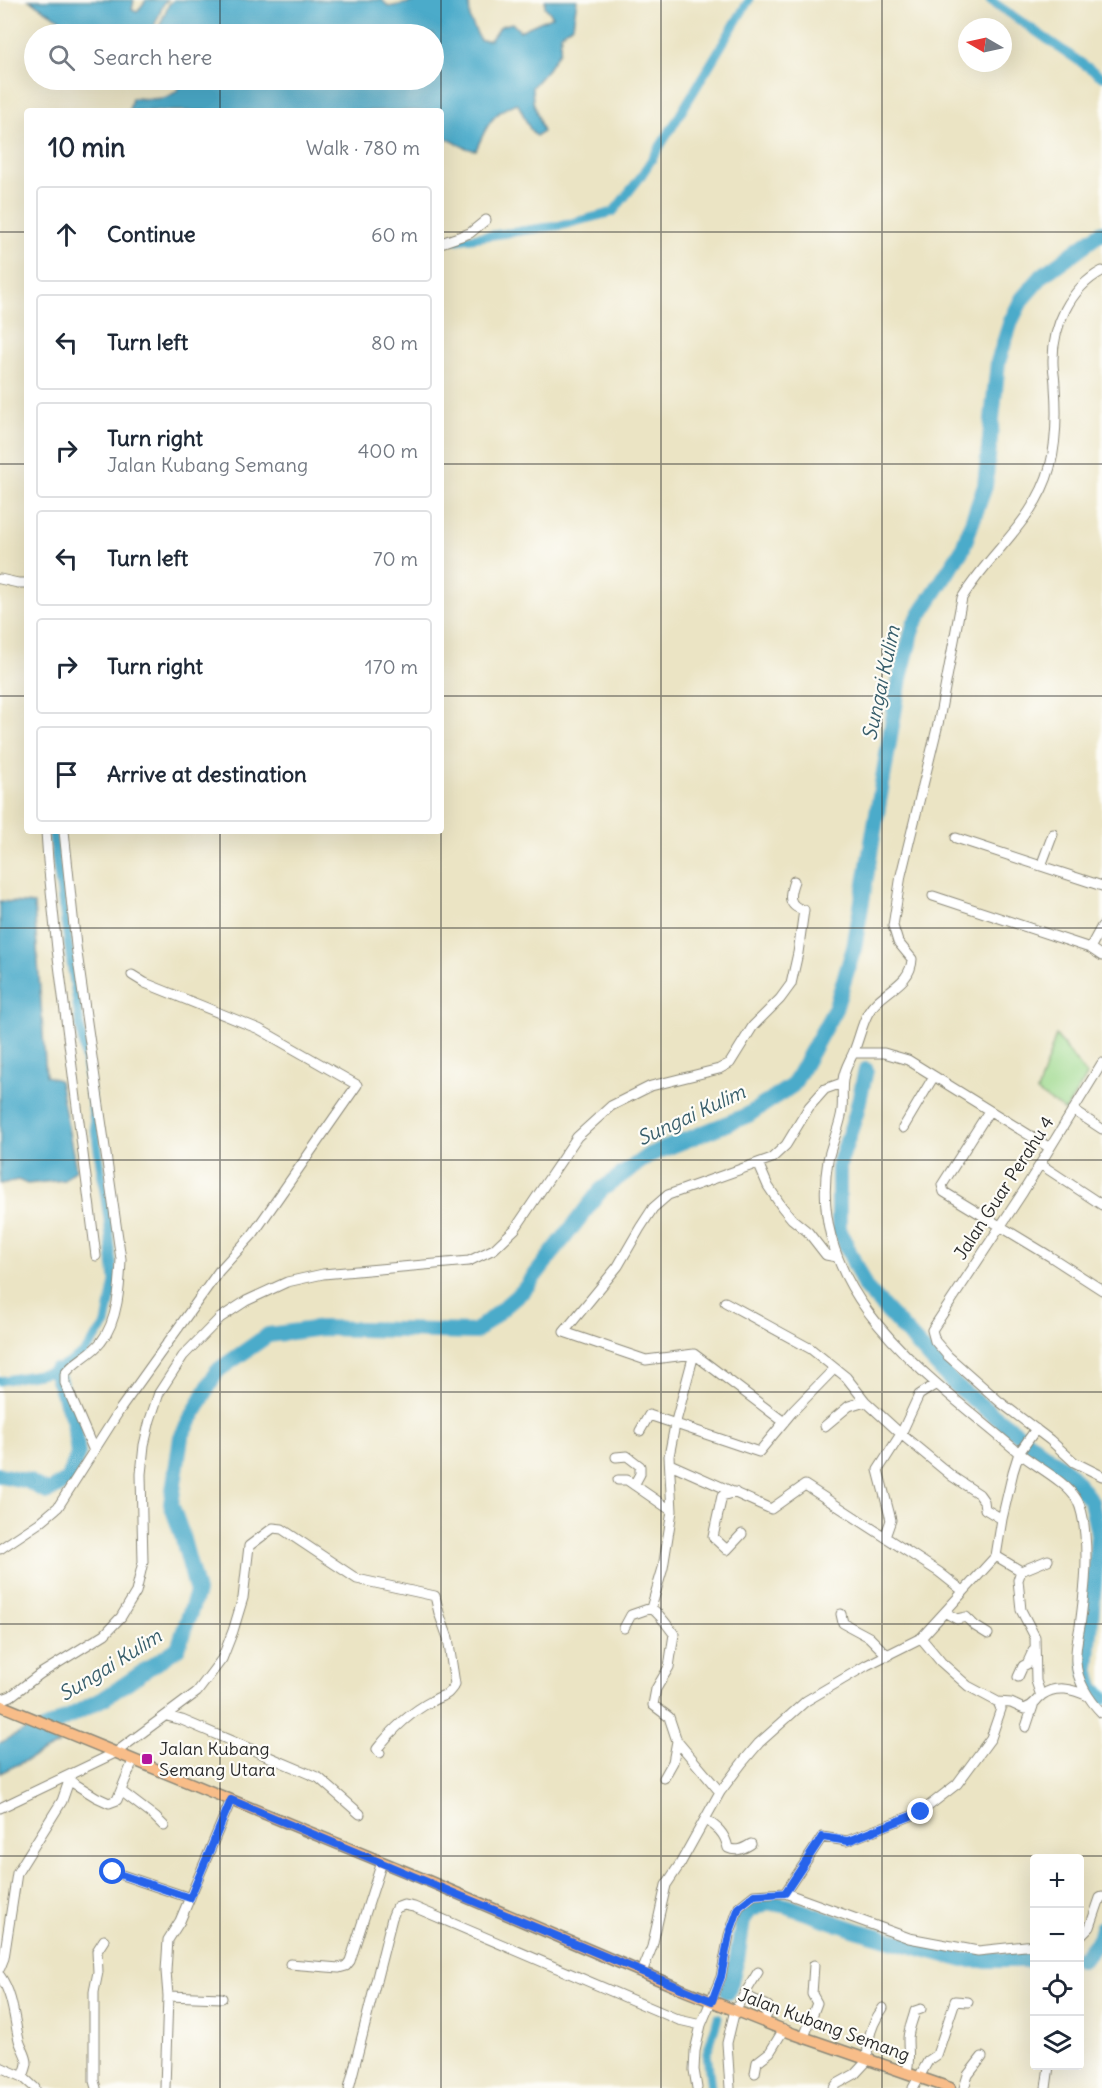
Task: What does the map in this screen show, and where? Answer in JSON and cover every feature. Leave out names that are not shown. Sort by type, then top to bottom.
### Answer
[{"type":"main road","name":"Jalan Kubang Semang","points":[[2,1704],[133,1761],[382,1862],[712,2001],[784,2030],[907,2073],[935,2086],[949,2088]]},
{"type":"street","points":[[444,242],[470,233],[486,220]]},
{"type":"street","points":[[1102,271],[1085,283],[1072,297],[1060,320],[1053,362],[1056,440],[1042,490],[1010,538],[962,598],[939,720],[901,875],[893,926],[898,942],[912,959],[912,964],[904,980],[868,1012],[854,1053],[845,1069],[841,1115],[828,1159],[826,1182],[826,1211],[830,1236],[837,1257],[858,1298],[885,1335],[957,1402],[1070,1491],[1078,1501],[1084,1520],[1087,1568],[1076,1661],[1079,1677],[1088,1696],[1102,1713]]},
{"type":"street","points":[[0,579],[24,583]]},
{"type":"street","points":[[46,834],[57,949],[96,1256]]},
{"type":"street","points":[[64,834],[76,946],[121,1259],[120,1282],[106,1334],[100,1343],[65,1374],[65,1383],[94,1451]]},
{"type":"street","points":[[1041,866],[1053,834]]},
{"type":"street","points":[[956,838],[1102,886]]},
{"type":"street","points":[[2,1704],[40,1674],[105,1634],[121,1617],[135,1592],[143,1562],[141,1474],[144,1445],[159,1393],[183,1356],[220,1318],[246,1301],[287,1282],[323,1274],[468,1261],[494,1249],[515,1228],[577,1137],[611,1106],[651,1086],[724,1066],[734,1057],[753,1026],[780,999],[791,984],[804,910],[796,908],[791,903],[789,894],[794,881]]},
{"type":"street","points":[[933,896],[1090,948],[1102,956]]},
{"type":"street","points":[[1090,948],[1102,926]]},
{"type":"street","points":[[0,1549],[39,1523],[58,1507],[158,1355],[219,1272],[253,1234],[357,1085],[259,1029],[145,983],[132,975]]},
{"type":"street","points":[[854,1053],[884,1053],[908,1060],[1050,1148]]},
{"type":"street","name":"Jalan Guar Perahu 4","points":[[1035,1431],[948,1356],[935,1341],[932,1330],[1040,1164],[1102,1063]]},
{"type":"street","points":[[903,1128],[934,1077]]},
{"type":"street","points":[[784,1422],[694,1354],[646,1360],[564,1332],[618,1266],[653,1208],[668,1195],[772,1158],[786,1145],[809,1107],[825,1089],[842,1083]]},
{"type":"street","points":[[1073,1110],[1102,1128]]},
{"type":"street","points":[[989,1111],[942,1185],[944,1192],[1102,1290]]},
{"type":"street","points":[[758,1163],[768,1186],[792,1219],[808,1232],[826,1255],[837,1257]]},
{"type":"street","points":[[1040,1164],[1102,1205]]},
{"type":"street","points":[[725,1302],[811,1349],[846,1377],[865,1401],[902,1434],[953,1477],[978,1494],[984,1500],[985,1509],[1002,1519]]},
{"type":"street","points":[[651,1608],[663,1568],[672,1511],[670,1464],[675,1425],[694,1354]]},
{"type":"street","points":[[640,1431],[649,1415],[759,1452],[834,1369]]},
{"type":"street","points":[[885,1538],[891,1520],[878,1470],[902,1434],[919,1395],[938,1385]]},
{"type":"street","points":[[825,1426],[849,1406],[865,1401]]},
{"type":"street","points":[[642,1972],[652,1947],[666,1885],[720,1792],[759,1743],[806,1701],[867,1665],[921,1638],[996,1556],[1002,1519],[1020,1453],[1035,1431],[1074,1462],[1102,1476]]},
{"type":"street","points":[[616,1456],[627,1456],[640,1466],[640,1474],[634,1485]]},
{"type":"street","points":[[670,1464],[771,1509],[805,1485],[939,1572],[963,1591]]},
{"type":"street","points":[[618,1480],[627,1480],[672,1511]]},
{"type":"street","points":[[735,1492],[722,1496],[713,1537],[727,1550],[742,1534]]},
{"type":"street","points":[[0,1808],[71,1778],[115,1753],[197,1692],[222,1659],[243,1598],[249,1546],[273,1528],[282,1529],[357,1579],[435,1596],[448,1638],[455,1684],[447,1696],[433,1700],[392,1730],[377,1749],[380,1754]]},
{"type":"street","points":[[996,1556],[1021,1571]]},
{"type":"street","points":[[1041,1696],[1036,1682],[1035,1637],[1021,1610],[1018,1580],[1021,1571],[1048,1560]]},
{"type":"street","points":[[624,1628],[632,1615],[651,1608],[658,1612],[674,1634],[669,1667],[656,1689],[653,1705],[669,1717],[677,1741],[720,1792]]},
{"type":"street","points":[[946,1613],[957,1619],[966,1617],[988,1634]]},
{"type":"street","points":[[841,1614],[843,1623],[868,1637],[888,1656]]},
{"type":"street","points":[[1018,1677],[1032,1654],[1035,1637]]},
{"type":"street","points":[[921,1638],[963,1683],[999,1702],[1024,1709],[1033,1706]]},
{"type":"street","points":[[1026,1727],[1033,1706],[1041,1696],[1053,1689],[1071,1689],[1088,1696]]},
{"type":"street","points":[[785,1893],[822,1837],[848,1841],[874,1832],[921,1812],[957,1784],[991,1738],[1001,1709],[999,1702]]},
{"type":"street","points":[[167,1716],[182,1720],[319,1778],[360,1814]]},
{"type":"street","points":[[664,1778],[673,1762],[677,1741]]},
{"type":"street","points":[[71,1778],[96,1797],[110,1803],[117,1800],[122,1791],[133,1761]]},
{"type":"street","points":[[0,1968],[4,1958],[17,1873],[62,1801],[71,1778]]},
{"type":"street","points":[[122,1791],[164,1826]]},
{"type":"street","points":[[165,2088],[168,1940],[180,1921],[231,1800]]},
{"type":"street","points":[[705,1819],[717,1827],[725,1837],[728,1848],[733,1851],[751,1844]]},
{"type":"street","points":[[290,1964],[339,1968],[351,1961],[382,1862]]},
{"type":"street","points":[[113,1872],[190,1898]]},
{"type":"street","points":[[697,2088],[694,2070],[695,2050],[701,2025],[721,1977],[729,1935],[739,1907],[754,1895],[785,1893],[909,1938],[978,1951],[1030,1946]]},
{"type":"street","points":[[1084,1933],[1090,1927],[1102,1897]]},
{"type":"street","points":[[349,2088],[392,1918],[396,1908],[404,1905],[414,1907],[679,2020],[701,2025]]},
{"type":"street","points":[[96,2088],[94,2081],[94,1992],[98,1972],[97,1951],[104,1940]]},
{"type":"street","points":[[804,2037],[817,2003],[813,1994],[814,1965]]},
{"type":"street","points":[[730,2088],[727,2043],[735,2010],[758,1972]]},
{"type":"street","points":[[0,1976],[6,1984],[19,2041],[26,2056],[27,2064],[23,2077]]},
{"type":"street","points":[[744,1995],[768,2006],[769,2010],[764,2022]]},
{"type":"street","points":[[168,1996],[222,1998]]},
{"type":"street","points":[[913,2088],[928,2061],[937,2055],[955,2001],[968,2002]]},
{"type":"street","points":[[834,2088],[855,2074],[868,2060],[870,2032],[883,2008]]},
{"type":"street","points":[[907,2073],[909,2032],[915,2011],[921,2009]]},
{"type":"street","points":[[755,2073],[757,2062],[770,2052],[784,2030]]},
{"type":"street","points":[[964,2088],[968,2075],[982,2057]]},
{"type":"street","points":[[0,2067],[23,2077],[35,2088]]},
{"type":"street","points":[[1046,2088],[1048,2070]]},
{"type":"green space","points":[[1056,1035],[1087,1076],[1065,1111],[1037,1092]]},
{"type":"water","points":[[29,0],[134,0],[132,10],[137,12],[146,0],[168,0],[164,3],[155,24],[64,24]]},
{"type":"water","points":[[174,0],[382,0],[389,7],[414,0],[469,0],[470,19],[480,40],[490,40],[501,26],[512,23],[520,31],[553,16],[545,7],[545,0],[577,0],[573,25],[561,34],[560,50],[548,69],[532,87],[533,101],[543,132],[536,136],[533,133],[517,103],[501,111],[491,121],[476,150],[444,138],[444,108],[130,108],[132,98],[164,98],[177,90],[444,90],[444,24],[160,24],[169,4]]},
{"type":"water","points":[[0,901],[34,904],[46,1076],[59,1080],[76,1169],[64,1180],[27,1184],[18,1180],[0,1184]]},
{"type":"water","points":[[26,1730],[60,1744],[0,1773],[0,1743]]},
{"type":"waterway","points":[[457,240],[563,225],[613,212],[639,179],[749,0]]},
{"type":"waterway","points":[[990,0],[1102,77]]},
{"type":"waterway","name":"Sungai Kulim","points":[[0,1753],[106,1697],[178,1648],[197,1592],[171,1504],[181,1437],[217,1371],[268,1335],[322,1328],[475,1332],[523,1291],[601,1190],[649,1155],[748,1115],[793,1085],[835,1009],[854,948],[900,678],[914,624],[962,550],[985,486],[998,362],[1011,321],[1022,299],[1043,275],[1102,232]]},
{"type":"waterway","points":[[0,1381],[55,1371],[84,1353],[106,1324],[114,1281],[108,1219],[52,834]]},
{"type":"waterway","points":[[866,1070],[856,1114],[839,1165],[839,1229],[865,1287],[957,1387],[1069,1473],[1091,1501],[1098,1534],[1087,1668],[1092,1689],[1102,1697]]},
{"type":"waterway","points":[[0,1475],[28,1481],[47,1492],[68,1480],[78,1454],[74,1422],[55,1371]]},
{"type":"waterway","points":[[728,1992],[737,1959],[743,1920],[749,1911],[767,1902],[787,1906],[859,1931],[964,1960],[1030,1960]]},
{"type":"waterway","points":[[1084,1958],[1099,1939],[1102,1928]]},
{"type":"waterway","points":[[711,2088],[707,2053],[718,2018]]},
{"type":"place","name":"Jalan Kubang Semang Utara","points":[[147,1759]]},
{"type":"route","points":[[113,1872],[190,1898],[231,1800],[712,2001],[721,1977],[729,1935],[739,1907],[754,1895],[785,1893],[822,1837],[848,1841],[921,1812]]}]
